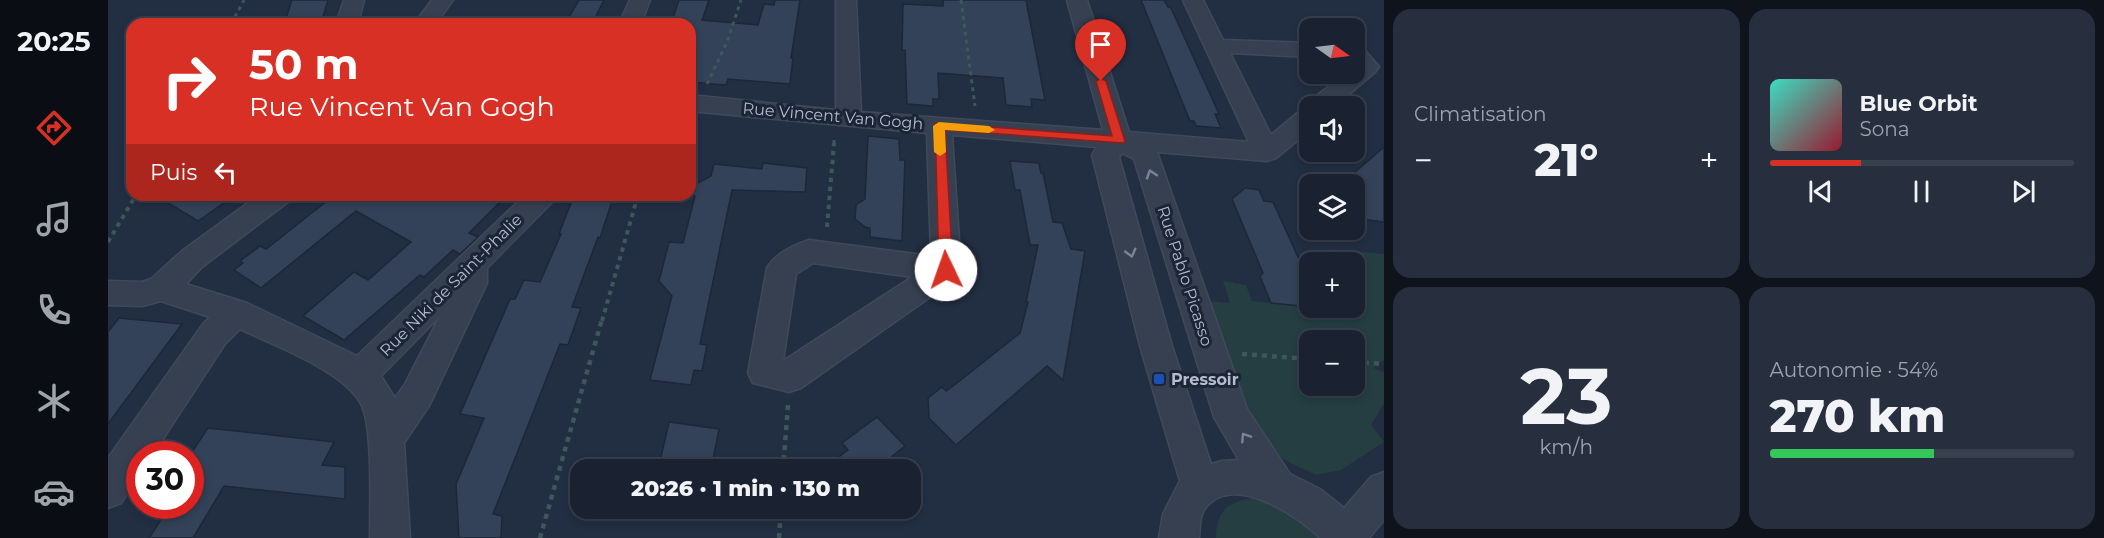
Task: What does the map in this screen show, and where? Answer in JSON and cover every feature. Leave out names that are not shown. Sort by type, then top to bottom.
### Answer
[{"type":"street","points":[[349,18],[354,0]]},
{"type":"street","points":[[430,18],[443,0]]},
{"type":"street","points":[[632,18],[640,0]]},
{"type":"street","points":[[842,118],[846,0]]},
{"type":"street","points":[[1077,0],[1119,141],[1105,155],[1156,346],[1200,486]]},
{"type":"street","points":[[1193,0],[1267,152],[1299,125]]},
{"type":"street","points":[[1215,46],[1299,50]]},
{"type":"street","points":[[1332,96],[1347,84]]},
{"type":"street","name":"Rue Vincent Van Gogh","points":[[696,103],[842,118],[1267,152]]},
{"type":"street","points":[[939,126],[946,270]]},
{"type":"street","name":"Rue Pablo Picasso","points":[[1119,141],[1145,154],[1232,417],[1277,486]]},
{"type":"street","points":[[108,293],[142,294],[161,289],[192,259],[270,201]]},
{"type":"street","name":"Rue Niki de Saint-Phalie","points":[[360,375],[536,201]]},
{"type":"street","points":[[809,251],[946,270],[789,377],[765,373],[782,268],[809,251]]},
{"type":"street","points":[[387,439],[417,395],[472,284],[472,264]]},
{"type":"street","points":[[161,289],[236,312],[336,360],[360,375],[379,401],[387,439],[390,538]]},
{"type":"street","points":[[108,490],[214,334],[236,312]]},
{"type":"street","points":[[1179,538],[1180,519],[1187,500],[1200,486],[1222,478],[1248,478],[1277,486],[1301,498],[1324,515],[1345,537],[1384,490]]},
{"type":"path","points":[[234,18],[244,0]]},
{"type":"path","points":[[696,98],[727,42],[741,0]]},
{"type":"path","points":[[961,0],[978,129]]},
{"type":"path","points":[[825,253],[842,118]]},
{"type":"path","points":[[108,242],[132,201]]},
{"type":"path","points":[[540,538],[637,201]]},
{"type":"path","points":[[1235,353],[1299,358]]},
{"type":"path","points":[[1365,363],[1384,364]]},
{"type":"path","points":[[784,459],[789,377]]},
{"type":"path","points":[[779,538],[780,519]]},
{"type":"green space","points":[[1328,249],[1362,252],[1330,252]]},
{"type":"green space","points":[[1365,252],[1384,254],[1384,360],[1373,368],[1384,372],[1384,404],[1371,425],[1384,442],[1341,470],[1316,475],[1290,463],[1262,445],[1250,425],[1207,301],[1230,303],[1223,281],[1246,285],[1252,301],[1299,306],[1299,318],[1365,318]]},
{"type":"green space","points":[[1255,497],[1276,500],[1332,538],[1216,538],[1221,514],[1238,501]]},
{"type":"building","points":[[292,0],[328,0],[323,18],[286,18]]},
{"type":"building","points":[[579,0],[604,0],[595,18],[568,18]]},
{"type":"building","points":[[679,0],[709,0],[702,20],[758,25],[764,4],[774,5],[775,0],[800,0],[791,58],[793,58],[790,84],[728,79],[726,85],[696,82],[696,18],[673,18]]},
{"type":"building","points":[[943,0],[1026,0],[1045,100],[1031,99],[1032,107],[1006,105],[1003,78],[938,73],[939,99],[933,99],[933,106],[907,104],[905,50],[902,50],[903,4],[943,6]]},
{"type":"building","points":[[1141,0],[1164,0],[1171,8],[1219,114],[1215,114],[1221,128],[1196,126],[1194,121],[1190,121]]},
{"type":"building","points":[[868,136],[899,139],[900,160],[905,160],[902,241],[870,237],[870,228],[855,219],[856,205],[865,199]]},
{"type":"building","points":[[1384,147],[1384,222],[1365,219],[1365,174],[1354,173]]},
{"type":"building","points":[[1010,161],[1039,163],[1053,222],[1062,223],[1071,249],[1085,251],[1063,380],[1047,366],[956,445],[929,418],[928,398],[942,387],[946,391],[1020,333],[1028,302],[1026,302],[1038,245],[1030,245],[1020,190],[1015,190]]},
{"type":"building","points":[[763,163],[807,168],[805,192],[732,190],[700,344],[707,345],[702,371],[694,370],[691,385],[650,380],[672,296],[659,281],[669,242],[683,243],[694,201],[696,201],[696,184],[711,176],[714,164],[762,169]]},
{"type":"building","points":[[1245,188],[1259,190],[1264,201],[1273,202],[1299,259],[1299,306],[1271,303],[1260,276],[1263,273],[1232,199]]},
{"type":"building","points":[[165,201],[226,201],[198,221]]},
{"type":"building","points":[[327,201],[501,201],[469,233],[478,237],[460,254],[453,250],[424,277],[420,275],[344,340],[303,316],[354,272],[368,280],[411,242],[356,211],[261,288],[234,270],[243,263],[240,261],[260,246],[266,249]]},
{"type":"building","points":[[572,201],[612,201],[600,238],[598,237],[572,307],[581,308],[568,345],[560,344],[493,514],[502,516],[501,538],[459,538],[456,484],[484,418],[460,414],[510,299],[515,299],[524,280],[540,282],[561,234],[559,234]]},
{"type":"building","points":[[119,318],[182,324],[108,424],[108,332]]},
{"type":"building","points":[[877,417],[905,446],[889,459],[836,459],[848,450],[842,443]]},
{"type":"building","points":[[669,422],[719,429],[713,459],[661,459]]},
{"type":"building","points":[[208,428],[334,442],[322,465],[345,467],[345,499],[224,486],[193,538],[149,538],[161,519],[204,519],[204,441],[199,441]]},
{"type":"slow traffic","points":[[940,152],[939,126],[989,130]]},
{"type":"place","name":"Pressoir","points":[[1159,379]]},
{"type":"route","points":[[946,270],[939,126],[1119,141],[1101,81]]}]
